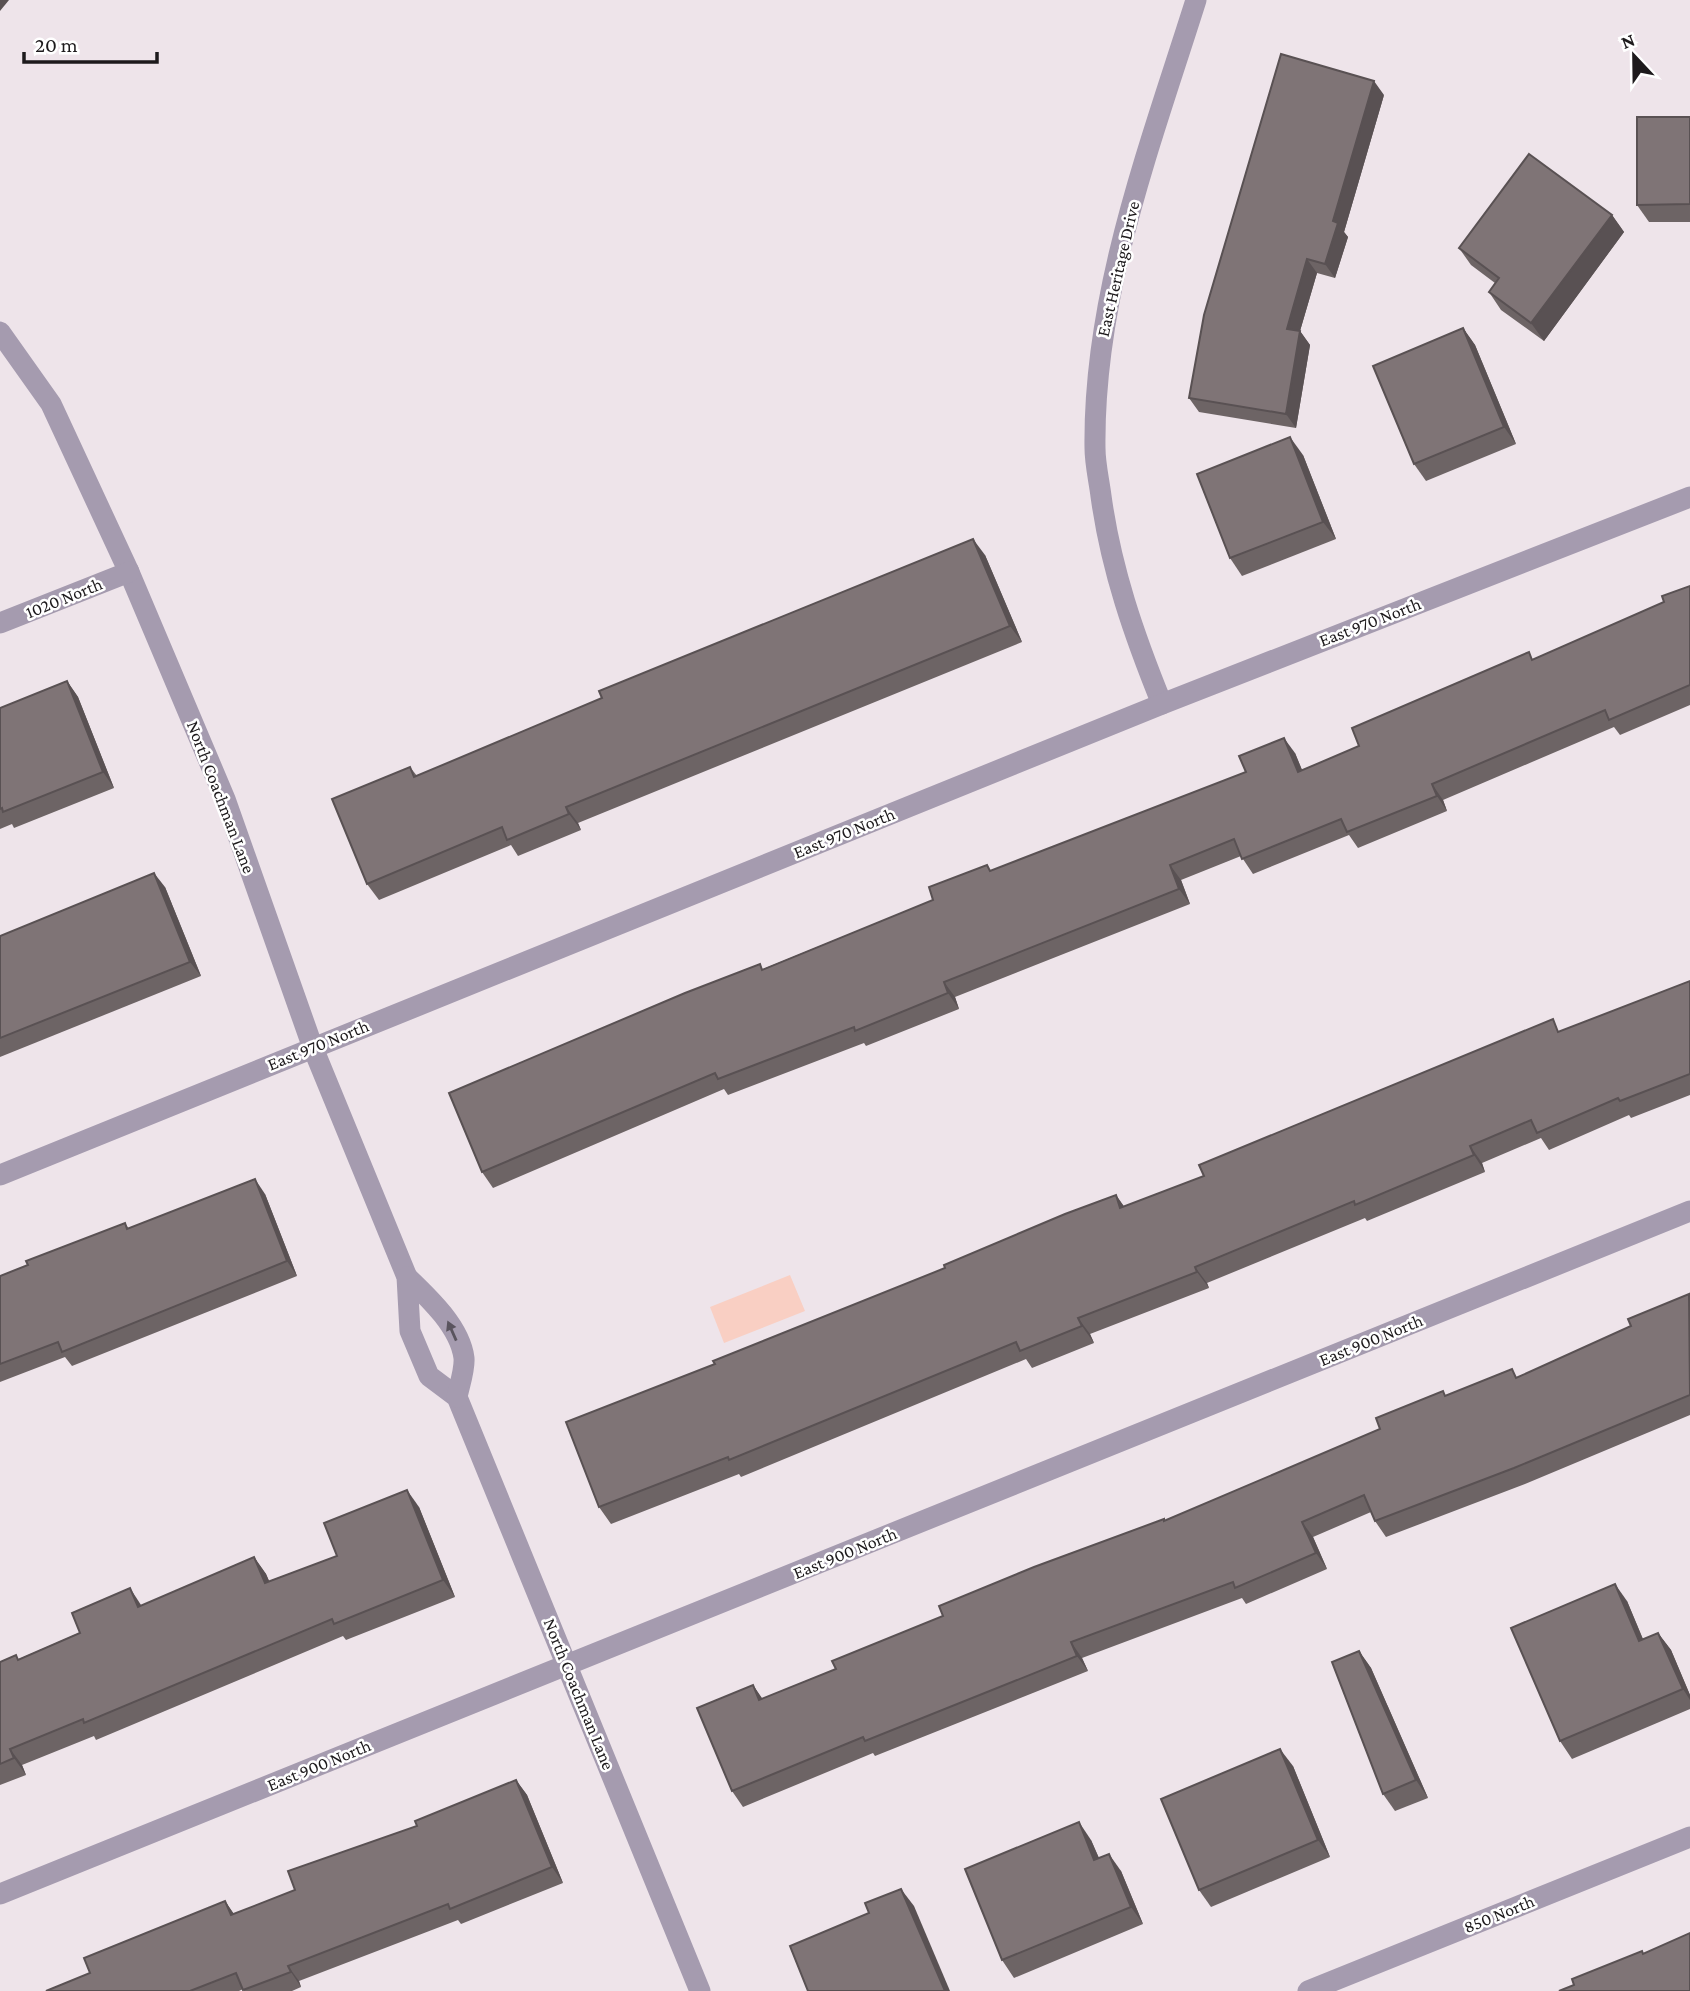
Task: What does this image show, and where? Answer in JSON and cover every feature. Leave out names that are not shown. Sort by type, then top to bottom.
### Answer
[{"type":"street","name":"East Heritage Drive","points":[[1161,704],[1132,630],[1108,548],[1095,450],[1101,344],[1117,257],[1196,0]]},
{"type":"street","name":"North Coachman Lane","points":[[0,332],[51,404],[129,572],[225,799],[313,1048],[407,1278],[410,1331],[429,1376],[457,1397],[700,1991]]},
{"type":"street","name":"East 970 North","points":[[0,1175],[1161,704],[1690,497]]},
{"type":"street","name":"1020 North","points":[[0,623],[129,572]]},
{"type":"street","name":"East 900 North","points":[[0,1894],[1690,1211]]},
{"type":"street","name":"North Coachman Lane","points":[[407,1278],[444,1313],[458,1343],[464,1358],[457,1397]]},
{"type":"street","name":"850 North","points":[[1308,1991],[1690,1837]]},
{"type":"shaded area","points":[[790,1275],[805,1311],[724,1343],[710,1307]]},
{"type":"building","points":[[1281,54],[1374,81],[1333,221],[1338,223],[1325,264],[1307,259],[1287,329],[1300,331],[1286,414],[1189,398],[1204,315]]},
{"type":"building","points":[[1637,117],[1690,117],[1690,204],[1637,205]]},
{"type":"building","points":[[1529,154],[1612,215],[1531,323],[1489,292],[1499,278],[1459,248]]},
{"type":"building","points":[[1463,328],[1504,427],[1414,464],[1373,366]]},
{"type":"building","points":[[1290,437],[1323,522],[1230,558],[1197,474]]},
{"type":"building","points":[[973,539],[1010,626],[566,807],[569,814],[507,840],[502,827],[367,884],[332,799],[410,767],[414,777],[602,698],[599,691]]},
{"type":"building","points":[[1690,586],[1690,685],[1609,720],[1605,710],[1432,784],[1437,796],[1347,832],[1341,819],[1242,859],[1234,839],[1170,865],[1179,889],[944,982],[948,993],[855,1031],[854,1027],[718,1079],[715,1073],[482,1172],[449,1093],[685,993],[760,964],[762,970],[933,900],[929,887],[987,865],[990,871],[1246,772],[1239,756],[1284,738],[1298,772],[1359,746],[1352,728],[1529,652],[1532,660],[1664,602],[1662,596]]},
{"type":"building","points":[[67,681],[103,772],[3,812],[2,808],[0,809],[0,708]]},
{"type":"building","points":[[154,873],[190,962],[0,1038],[0,936]]},
{"type":"building","points":[[1690,981],[1690,1074],[1620,1101],[1618,1098],[1537,1133],[1531,1120],[1470,1146],[1474,1155],[1355,1205],[1354,1201],[1195,1267],[1197,1272],[1078,1318],[1082,1326],[1020,1351],[1016,1342],[729,1460],[728,1457],[599,1507],[566,1422],[715,1364],[713,1361],[945,1268],[944,1265],[1065,1214],[1116,1195],[1120,1208],[1204,1176],[1199,1165],[1553,1019],[1558,1032]]},
{"type":"building","points":[[255,1179],[287,1261],[62,1352],[58,1342],[0,1364],[0,1276],[28,1265],[26,1261],[125,1223],[127,1229]]},
{"type":"building","points":[[1689,1294],[1690,1395],[1514,1468],[1375,1521],[1364,1495],[1302,1522],[1316,1553],[1235,1588],[1233,1582],[1071,1642],[1077,1656],[865,1741],[863,1737],[732,1791],[697,1708],[753,1685],[759,1700],[836,1669],[832,1661],[943,1616],[939,1606],[1034,1567],[1164,1521],[1380,1429],[1376,1418],[1443,1391],[1445,1396],[1512,1369],[1516,1378],[1631,1326],[1628,1319]]},
{"type":"building","points":[[407,1490],[443,1580],[334,1624],[332,1619],[84,1723],[83,1719],[10,1749],[14,1758],[0,1764],[0,1662],[16,1655],[18,1660],[80,1633],[72,1613],[130,1588],[138,1607],[254,1557],[265,1583],[337,1556],[324,1523]]},
{"type":"building","points":[[1615,1584],[1639,1641],[1658,1633],[1683,1689],[1560,1741],[1511,1628]]},
{"type":"building","points":[[1359,1651],[1416,1780],[1383,1794],[1332,1662]]},
{"type":"building","points":[[1280,1749],[1318,1840],[1199,1890],[1161,1799]]},
{"type":"building","points":[[516,1780],[552,1867],[450,1909],[448,1904],[288,1966],[291,1972],[243,1990],[236,1973],[190,1991],[46,1991],[90,1973],[84,1958],[225,1901],[231,1915],[295,1890],[288,1871],[417,1826],[415,1821]]},
{"type":"building","points":[[1079,1822],[1094,1860],[1109,1854],[1131,1907],[1002,1960],[965,1869]]},
{"type":"building","points":[[901,1889],[945,1991],[808,1991],[790,1946],[869,1913],[865,1903]]},
{"type":"building","points":[[1690,1933],[1690,1991],[1559,1991],[1574,1985],[1572,1979],[1642,1951],[1643,1954]]}]
